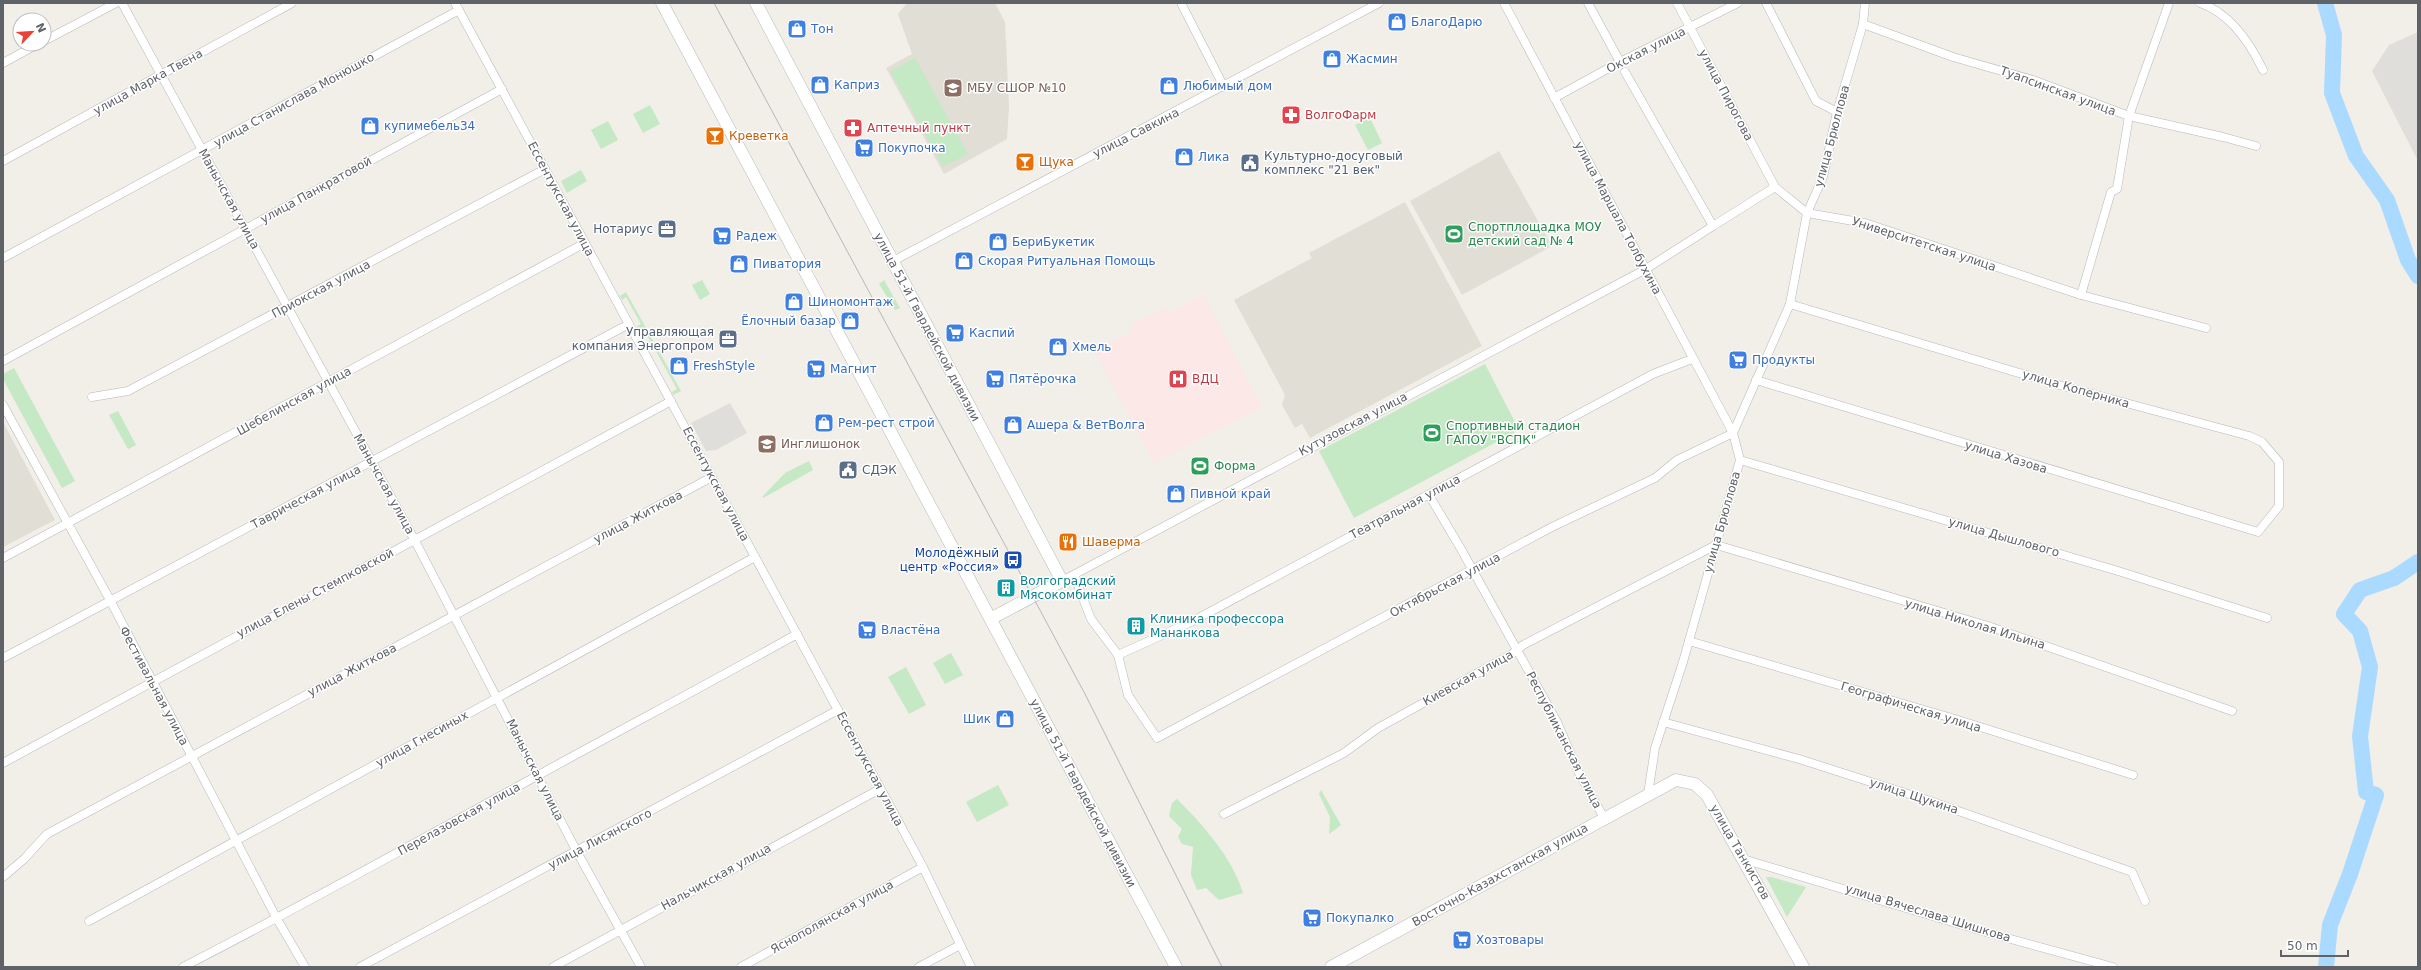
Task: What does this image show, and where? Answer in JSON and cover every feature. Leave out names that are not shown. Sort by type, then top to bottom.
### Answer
[{"type":"main road","name":"улица 51-й Гвардейской дивизии","points":[[662,3],[992,618],[1176,967]]},
{"type":"main road","name":"улица 51-й Гвардейской дивизии","points":[[756,3],[1062,581]]},
{"type":"main road","points":[[992,618],[1062,581]]},
{"type":"main road","name":"улица Танкистов","points":[[1648,794],[1676,780],[1685,781],[1702,788],[1744,859],[1803,967]]},
{"type":"main road","name":"Восточно-Казахстанская улица","points":[[1331,967],[1467,895],[1648,794]]},
{"type":"street","points":[[52,37],[116,3]]},
{"type":"street","name":"Манычская улица","points":[[122,3],[244,229],[288,306],[328,383],[373,462],[498,697],[577,852],[641,967]]},
{"type":"street","name":"улица Марка Твена","points":[[3,161],[292,3]]},
{"type":"street","points":[[1181,3],[1224,87]]},
{"type":"street","name":"улица Савкина","points":[[893,261],[1224,87],[1379,3]]},
{"type":"street","name":"улица Маршала Толбухина","points":[[1504,3],[1646,269],[1692,359],[1733,433]]},
{"type":"street","points":[[1588,3],[1620,62]]},
{"type":"street","name":"улица Пирогова","points":[[1677,3],[1775,187]]},
{"type":"street","name":"Окская улица","points":[[1554,98],[1620,62],[1738,3]]},
{"type":"street","points":[[1766,3],[1816,101],[1837,112]]},
{"type":"street","name":"улица Брюллова","points":[[1648,794],[1655,748],[1689,641],[1714,546],[1740,460],[1733,433],[1790,304],[1808,213],[1823,177],[1837,112],[1863,24],[1866,3]]},
{"type":"street","points":[[2081,295],[2111,192],[2117,188],[2129,116],[2169,3]]},
{"type":"street","points":[[2200,3],[2222,15],[2251,46],[2264,70]]},
{"type":"street","name":"Ессентукская улица","points":[[457,6],[923,867],[972,967]]},
{"type":"street","name":"улица Станислава Монюшко","points":[[3,258],[202,150],[457,6]]},
{"type":"street","name":"Туапсинская улица","points":[[1863,24],[1953,57],[2033,80],[2129,116],[2256,146]]},
{"type":"street","points":[[3,63],[23,52]]},
{"type":"street","points":[[1626,72],[1713,226],[1775,187]]},
{"type":"street","name":"улица Панкратовой","points":[[3,361],[502,89]]},
{"type":"street","name":"Приокская улица","points":[[92,397],[128,391],[545,169]]},
{"type":"street","name":"Университетская улица","points":[[1775,187],[1808,213],[1865,223],[2081,295],[2206,328]]},
{"type":"street","name":"Кутузовская улица","points":[[1062,581],[1273,466],[1646,269],[1713,226]]},
{"type":"street","name":"Шебелинская улица","points":[[3,558],[67,525],[585,243]]},
{"type":"street","name":"улица Коперника","points":[[1790,304],[2059,385],[2249,436],[2262,442],[2279,462],[2279,506],[2258,532]]},
{"type":"street","name":"Таврическая улица","points":[[3,658],[373,462],[629,324]]},
{"type":"street","name":"Театральная улица","points":[[1118,655],[1191,622],[1653,374],[1692,359]]},
{"type":"street","name":"улица Хазова","points":[[1756,380],[2258,532]]},
{"type":"street","name":"улица Елены Стемпковской","points":[[3,763],[671,401]]},
{"type":"street","name":"Фестивальная улица","points":[[3,405],[67,525],[110,600],[191,757],[237,840],[277,919],[305,967]]},
{"type":"street","name":"Октябрьская улица","points":[[1118,655],[1128,695],[1157,738],[1552,527],[1655,478],[1677,460],[1733,433]]},
{"type":"street","name":"улица Дышлового","points":[[1740,460],[2118,571],[2267,618]]},
{"type":"street","name":"улица Житкова","points":[[3,877],[24,859],[47,834],[712,477]]},
{"type":"street","name":"Республиканская улица","points":[[1429,495],[1518,650],[1557,722],[1579,773],[1604,818]]},
{"type":"street","name":"Киевская улица","points":[[1224,814],[1344,753],[1378,728],[1518,650],[1523,645],[1714,546]]},
{"type":"street","name":"улица Николая Ильина","points":[[1714,546],[1720,546],[1988,626],[2232,711]]},
{"type":"street","name":"улица Гнесиных","points":[[89,921],[755,557]]},
{"type":"street","points":[[1074,575],[1091,619],[1118,655]]},
{"type":"street","name":"Перелазовская улица","points":[[183,967],[277,919],[538,776],[670,706],[797,634]]},
{"type":"street","name":"Географическая улица","points":[[1689,641],[1955,719],[2133,775]]},
{"type":"street","name":"улица Лисянского","points":[[360,967],[577,852],[838,710]]},
{"type":"street","name":"улица Щукина","points":[[1663,722],[1799,759],[1930,801],[2132,872],[2145,900]]},
{"type":"street","name":"Нальчикская улица","points":[[553,967],[880,789]]},
{"type":"street","name":"улица Вячеслава Шишкова","points":[[1744,859],[1996,935],[2113,967]]},
{"type":"street","name":"Яснополянская улица","points":[[741,967],[923,867]]},
{"type":"street","points":[[919,967],[960,945]]},
{"type":"shaded area","name":"МБУ СШОР №10","points":[[907,3],[995,3],[1005,22],[1009,107],[1007,139],[944,174],[886,68],[912,54],[898,14]]},
{"type":"shaded area","points":[[2418,32],[2418,161],[2372,71],[2389,45]]},
{"type":"shaded area","points":[[1499,151],[1552,246],[1462,295],[1410,201]]},
{"type":"shaded area","points":[[1405,202],[1482,346],[1310,438],[1302,424],[1295,428],[1282,405],[1285,395],[1234,300],[1312,258],[1309,253]]},
{"type":"shaded area","name":"ВДЦ","points":[[1203,295],[1262,407],[1154,463],[1095,351],[1134,331],[1131,325],[1162,308],[1169,313]]},
{"type":"shaded area","points":[[730,403],[747,433],[716,450],[706,451],[691,423]]},
{"type":"shaded area","points":[[3,422],[55,520],[3,547]]},
{"type":"green space","points":[[915,58],[968,154],[943,167],[890,71]]},
{"type":"green space","points":[[650,105],[660,124],[643,133],[633,114]]},
{"type":"green space","points":[[1370,118],[1382,143],[1368,150],[1355,125]]},
{"type":"green space","points":[[608,121],[618,140],[601,149],[591,130]]},
{"type":"green space","points":[[581,170],[587,181],[567,193],[561,181]]},
{"type":"green space","points":[[702,280],[710,294],[700,300],[692,285]]},
{"type":"green space","points":[[884,280],[900,308],[895,310],[879,284]]},
{"type":"green space","points":[[626,292],[681,391],[673,395],[672,392],[677,389],[643,328],[638,330],[636,327],[641,324],[626,297],[622,300],[620,296]]},
{"type":"green space","points":[[1485,364],[1519,430],[1354,518],[1319,451]]},
{"type":"green space","points":[[14,368],[75,481],[62,488],[3,379],[3,374]]},
{"type":"green space","points":[[118,411],[136,445],[128,449],[109,415]]},
{"type":"green space","points":[[809,461],[813,470],[763,498],[763,496],[785,473]]},
{"type":"green space","points":[[951,653],[963,675],[945,684],[933,663]]},
{"type":"green space","points":[[906,667],[926,705],[909,714],[888,677]]},
{"type":"green space","points":[[998,785],[1009,805],[977,822],[966,802]]},
{"type":"green space","points":[[1321,790],[1341,825],[1329,834],[1330,817],[1319,794]]},
{"type":"green space","points":[[1177,799],[1216,842],[1232,867],[1243,893],[1219,900],[1206,888],[1197,890],[1191,875],[1193,847],[1182,844],[1178,837],[1182,829],[1169,816],[1172,803]]},
{"type":"green space","points":[[1766,877],[1771,877],[1806,887],[1787,917]]},
{"type":"waterway","points":[[2325,3],[2334,35],[2332,93],[2356,156],[2387,200],[2408,260],[2418,276]]},
{"type":"waterway","points":[[2326,967],[2330,925],[2350,874],[2376,795],[2366,792],[2360,736],[2370,667],[2360,631],[2344,614],[2360,590],[2394,578],[2418,562]]},
{"type":"tram line","points":[[714,3],[1085,694],[1222,967]]},
{"type":"place","name":"БлагоДарю","points":[[1397,22]]},
{"type":"place","name":"Тон","points":[[797,29]]},
{"type":"place","name":"Жасмин","points":[[1332,59]]},
{"type":"place","name":"Каприз","points":[[820,85]]},
{"type":"place","name":"Любимый дом","points":[[1169,86]]},
{"type":"place","name":"МБУ СШОР №10","points":[[953,88]]},
{"type":"place","name":"ВолгоФарм","points":[[1291,115]]},
{"type":"place","name":"купимебель34","points":[[370,126]]},
{"type":"place","name":"Аптечный пункт","points":[[853,128]]},
{"type":"place","name":"Креветка","points":[[715,136]]},
{"type":"place","name":"Покупочка","points":[[864,148]]},
{"type":"place","name":"Лика","points":[[1184,157]]},
{"type":"place","name":"Щука","points":[[1025,162]]},
{"type":"place","name":"Культурно-досуговый комплекс \"21 век\"","points":[[1250,163]]},
{"type":"place","name":"Нотариус","points":[[667,229]]},
{"type":"place","name":"Спортплощадка МОУ детский сад № 4","points":[[1454,234]]},
{"type":"place","name":"Радеж","points":[[722,236]]},
{"type":"place","name":"БериБукетик","points":[[998,242]]},
{"type":"place","name":"Скорая Ритуальная Помощь","points":[[964,261]]},
{"type":"place","name":"Пиватория","points":[[739,264]]},
{"type":"place","name":"Шиномонтаж","points":[[794,302]]},
{"type":"place","name":"Ёлочный базар","points":[[850,321]]},
{"type":"place","name":"Каспий","points":[[955,333]]},
{"type":"place","name":"Управляющая компания Энергопром","points":[[728,339]]},
{"type":"place","name":"Хмель","points":[[1058,347]]},
{"type":"place","name":"Продукты","points":[[1738,360]]},
{"type":"place","name":"FreshStyle","points":[[679,366]]},
{"type":"place","name":"Магнит","points":[[816,369]]},
{"type":"place","name":"Пятёрочка","points":[[995,379]]},
{"type":"place","name":"ВДЦ","points":[[1178,379]]},
{"type":"place","name":"Рем-рест строй","points":[[824,423]]},
{"type":"place","name":"Ашера & ВетВолга","points":[[1013,425]]},
{"type":"place","name":"Спортивный стадион ГАПОУ \"ВСПК\"","points":[[1432,433]]},
{"type":"place","name":"Инглишонок","points":[[767,444]]},
{"type":"place","name":"Форма","points":[[1200,466]]},
{"type":"place","name":"СДЭК","points":[[848,470]]},
{"type":"place","name":"Пивной край","points":[[1176,494]]},
{"type":"place","name":"Шаверма","points":[[1068,542]]},
{"type":"place","name":"Молодёжный центр «Россия»","points":[[1013,560]]},
{"type":"place","name":"Волгоградский Мясокомбинат","points":[[1006,588]]},
{"type":"place","name":"Клиника профессора Мананкова","points":[[1136,626]]},
{"type":"place","name":"Властёна","points":[[867,630]]},
{"type":"place","name":"Шик","points":[[1005,719]]},
{"type":"place","name":"Покупалко","points":[[1312,918]]},
{"type":"place","name":"Хозтовары","points":[[1462,940]]}]
